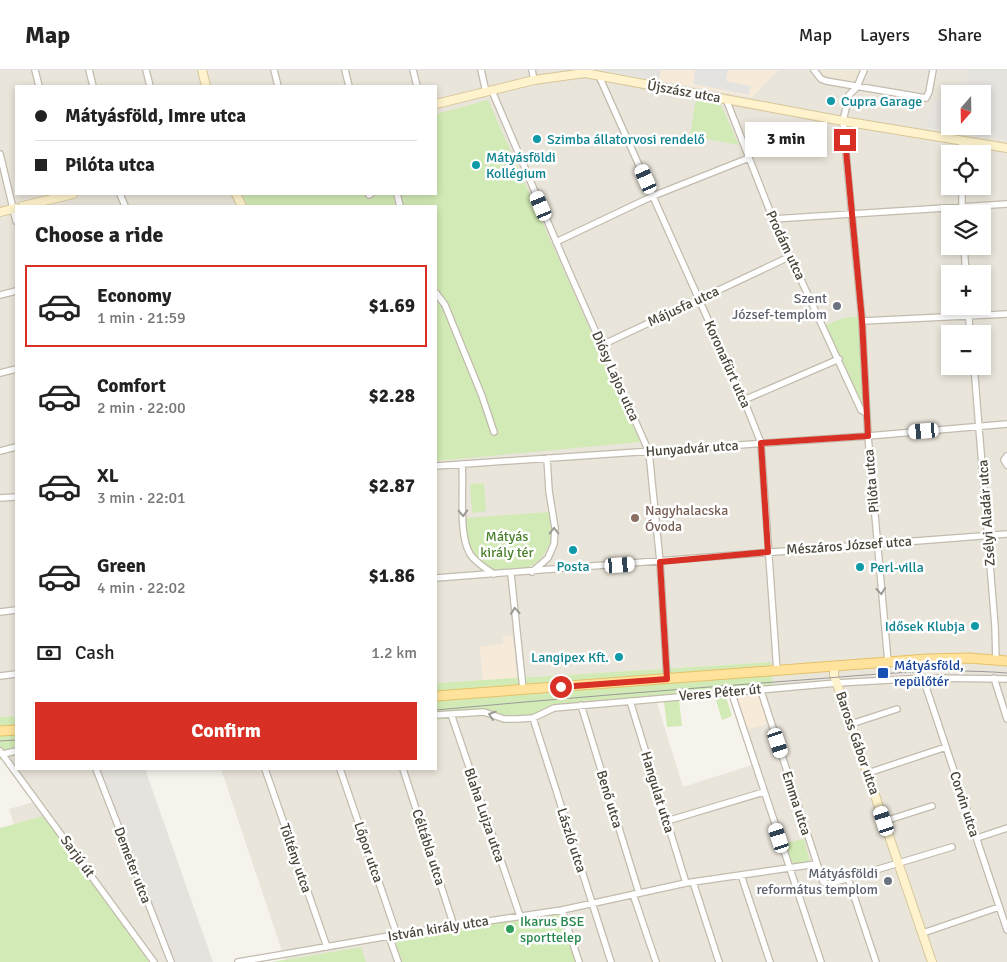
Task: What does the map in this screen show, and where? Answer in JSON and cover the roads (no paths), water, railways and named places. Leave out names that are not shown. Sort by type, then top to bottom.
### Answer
[{"type":"main road","name":"Veres Péter út","points":[[437,696],[950,658],[1007,661]]},
{"type":"main road","points":[[0,731],[15,730]]},
{"type":"street","points":[[36,70],[39,85]]},
{"type":"street","points":[[89,70],[93,85]]},
{"type":"street","points":[[146,70],[150,85]]},
{"type":"street","points":[[202,70],[206,85]]},
{"type":"street","points":[[274,70],[278,85]]},
{"type":"street","points":[[345,70],[349,85]]},
{"type":"street","points":[[413,70],[417,85]]},
{"type":"street","name":"Diósy Lajos utca","points":[[481,70],[650,452],[660,562],[667,679]]},
{"type":"street","points":[[532,70],[534,80]]},
{"type":"street","points":[[814,70],[821,79],[826,81],[926,98],[933,70]]},
{"type":"street","points":[[843,121],[849,96],[857,87],[864,70]]},
{"type":"street","name":"Újszász utca","points":[[437,104],[534,80],[585,72],[843,121],[1007,148]]},
{"type":"street","name":"Koronafürt utca","points":[[599,76],[699,298],[761,443],[777,671]]},
{"type":"street","name":"Prodám utca","points":[[726,99],[773,219],[861,410],[866,413]]},
{"type":"street","name":"Pilóta utca","points":[[843,121],[862,320],[866,413],[888,662]]},
{"type":"street","points":[[962,140],[962,145]]},
{"type":"street","points":[[0,154],[15,208],[0,212]]},
{"type":"street","points":[[556,242],[653,196],[749,158]]},
{"type":"street","points":[[27,205],[64,195]]},
{"type":"street","points":[[991,206],[1007,204]]},
{"type":"street","points":[[773,219],[941,212]]},
{"type":"street","name":"Májusfa utca","points":[[602,345],[791,256]]},
{"type":"street","points":[[0,295],[15,291]]},
{"type":"street","points":[[437,294],[445,306],[482,396],[494,432]]},
{"type":"street","points":[[862,320],[1007,314]]},
{"type":"street","points":[[969,317],[969,325]]},
{"type":"street","points":[[744,400],[839,360]]},
{"type":"street","points":[[0,373],[15,368]]},
{"type":"street","name":"Zsélyi Aladár utca","points":[[975,375],[996,660]]},
{"type":"street","name":"Hunyadvár utca","points":[[437,466],[868,436],[1007,424]]},
{"type":"street","points":[[0,451],[15,447]]},
{"type":"street","points":[[1007,456],[1004,460],[1007,465]]},
{"type":"street","points":[[532,572],[548,558],[554,544],[555,528],[549,491],[548,458]]},
{"type":"street","points":[[462,464],[463,538],[470,554],[478,563],[494,574]]},
{"type":"street","points":[[0,498],[15,497]]},
{"type":"street","name":"Mészáros József utca","points":[[511,574],[876,543],[1007,534]]},
{"type":"street","points":[[437,578],[511,574],[523,689]]},
{"type":"street","points":[[0,612],[15,610]]},
{"type":"street","name":"Baross Gábor utca","points":[[834,666],[837,683],[932,962]]},
{"type":"street","points":[[0,676],[15,674]]},
{"type":"street","name":"Veres Péter út","points":[[437,716],[484,712],[504,719],[533,718],[554,708],[760,688],[923,678],[994,678],[1007,680]]},
{"type":"street","name":"Corvin utca","points":[[923,678],[1007,930]]},
{"type":"street","points":[[994,678],[1007,719]]},
{"type":"street","name":"Emma utca","points":[[760,688],[823,882],[829,884],[848,878]]},
{"type":"street","points":[[731,691],[821,962]]},
{"type":"street","name":"Hangulat utca","points":[[630,701],[667,821],[719,962]]},
{"type":"street","name":"Benő utca","points":[[581,705],[656,962]]},
{"type":"street","points":[[851,724],[897,709]]},
{"type":"street","name":"Blaha Lujza utca","points":[[450,714],[520,916]]},
{"type":"street","name":"László utca","points":[[533,718],[611,962]]},
{"type":"street","points":[[868,773],[946,747]]},
{"type":"street","points":[[1,753],[15,751]]},
{"type":"street","name":"Sarjú út","points":[[1,753],[154,962]]},
{"type":"street","name":"Demeter utca","points":[[96,770],[171,962]]},
{"type":"street","name":"Töltény utca","points":[[265,770],[327,947]]},
{"type":"street","name":"Lőpor utca","points":[[340,770],[397,935]]},
{"type":"street","name":"Céltábla utca","points":[[403,770],[454,926]]},
{"type":"street","points":[[667,821],[764,792]]},
{"type":"street","points":[[884,821],[932,806]]},
{"type":"street","points":[[977,838],[1007,828]]},
{"type":"street","points":[[876,962],[848,878],[952,847]]},
{"type":"street","name":"István király utca","points":[[238,962],[389,936],[562,910],[690,883],[816,864]]},
{"type":"street","points":[[741,875],[770,962]]},
{"type":"street","points":[[923,933],[999,907]]},
{"type":"street","points":[[562,910],[579,962]]},
{"type":"street","points":[[389,936],[398,962]]},
{"type":"tram line","points":[[437,710],[897,673],[952,671],[1007,673]]},
{"type":"tram line","points":[[0,741],[15,740]]},
{"type":"place","name":"Cupra Garage","points":[[831,101]]},
{"type":"place","name":"Szimba állatorvosi rendelő","points":[[537,139]]},
{"type":"place","name":"Mátyásföldi Kollégium","points":[[476,165]]},
{"type":"place","name":"Szent József-templom","points":[[837,306]]},
{"type":"place","name":"Nagyhalacska Óvoda","points":[[635,518]]},
{"type":"place","name":"Posta","points":[[573,550]]},
{"type":"place","name":"Perl-villa","points":[[860,567]]},
{"type":"place","name":"Idősek Klubja","points":[[975,626]]},
{"type":"place","name":"Langipex Kft.","points":[[619,657]]},
{"type":"place","name":"Mátyásföld, repülőtér","points":[[883,673]]},
{"type":"place","name":"Mátyásföldi református templom","points":[[888,881]]},
{"type":"place","name":"Ikarus BSE sporttelep","points":[[510,929]]},
{"type":"park label","name":"Mátyás király tér","points":[[507,544]]}]
